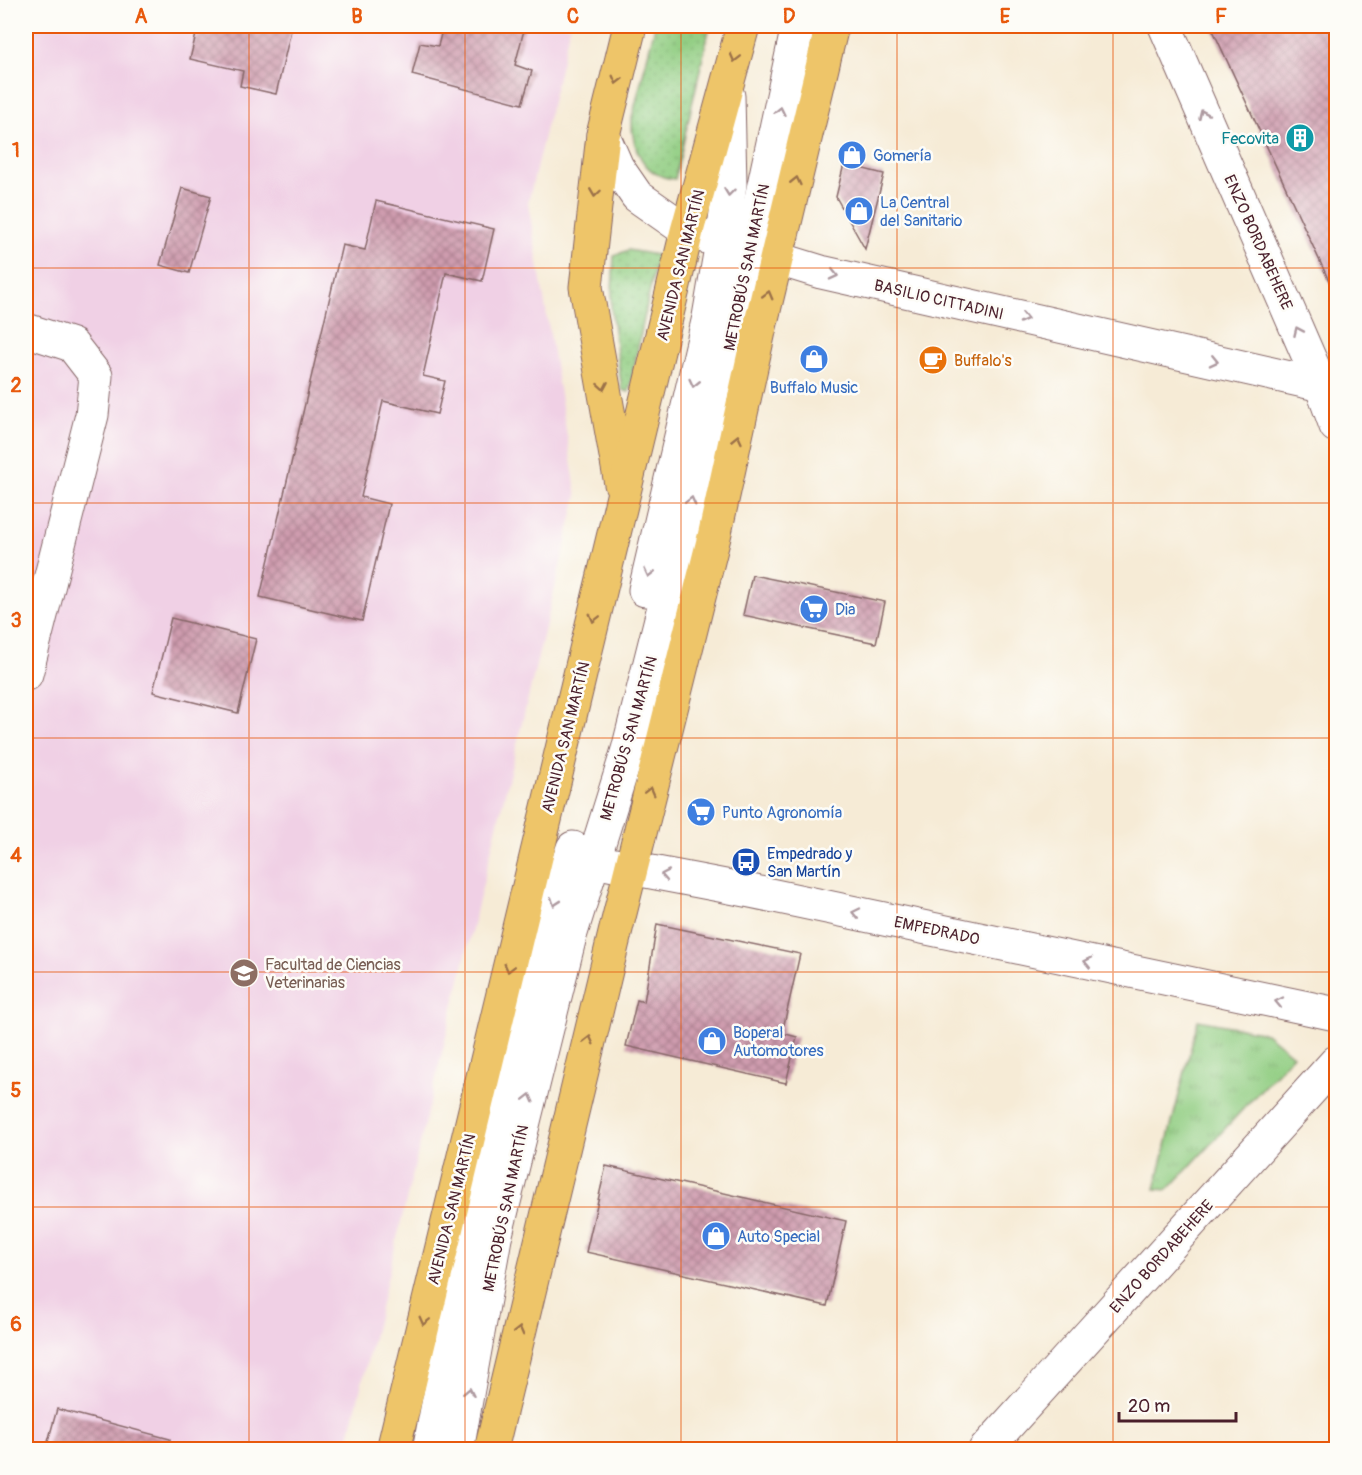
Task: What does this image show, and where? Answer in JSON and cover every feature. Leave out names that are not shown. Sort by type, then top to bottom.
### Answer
[{"type":"main road","points":[[623,500],[586,287],[603,135],[630,26]]},
{"type":"main road","name":"AVENIDA SAN MARTÍN","points":[[393,1449],[687,231],[728,91],[743,26]]},
{"type":"main road","points":[[491,1449],[631,868],[714,537],[759,331],[750,250],[832,26]]},
{"type":"street","name":"METROBÚS SAN MARTÍN","points":[[458,1449],[495,1238],[564,957],[581,859],[709,317],[750,250],[798,26]]},
{"type":"street","name":"ENZO BORDABEHERE","points":[[1165,26],[1321,385],[1336,426]]},
{"type":"street","name":"METROBÚS SAN MARTÍN","points":[[728,91],[730,184],[750,250]]},
{"type":"street","name":"BASILIO CITTADINI","points":[[603,135],[617,167],[637,195],[687,231],[832,275],[1321,385]]},
{"type":"street","points":[[26,330],[72,345],[96,375],[92,415],[26,674]]},
{"type":"street","name":"EMPEDRADO","points":[[537,850],[1336,1014]]},
{"type":"street","name":"METROBÚS SAN MARTÍN","points":[[429,1449],[472,1233],[552,910],[581,859]]},
{"type":"street","name":"ENZO BORDABEHERE","points":[[985,1449],[1336,1062]]},
{"type":"shaded area","name":"Facultad de Ciencias Veterinarias","points":[[26,26],[570,26],[528,203],[577,496],[346,1449],[26,1449]]},
{"type":"green space","points":[[655,26],[710,26],[675,179],[655,173],[647,166],[637,150],[632,129],[632,118]]},
{"type":"green space","points":[[628,250],[657,255],[629,392],[622,390],[611,308],[614,256]]},
{"type":"green space","points":[[1198,1020],[1266,1033],[1293,1055],[1168,1190],[1155,1189]]},
{"type":"building","points":[[198,26],[292,26],[276,94],[240,86],[243,71],[190,59]]},
{"type":"building","points":[[443,26],[525,26],[515,65],[532,71],[522,104],[412,75],[420,43],[438,46]]},
{"type":"building","name":"Fecovita","points":[[1211,26],[1336,26],[1336,296]]},
{"type":"building","name":"La Central del Sanitario","points":[[844,164],[884,174],[865,249],[836,197]]},
{"type":"building","points":[[182,188],[211,196],[189,273],[160,265]]},
{"type":"building","points":[[376,201],[494,229],[482,281],[446,273],[423,376],[445,381],[437,414],[383,401],[361,497],[389,504],[362,621],[260,597],[342,245],[365,250]]},
{"type":"building","name":"Dia","points":[[752,575],[885,602],[876,643],[743,615]]},
{"type":"building","points":[[171,618],[256,639],[238,713],[153,692]]},
{"type":"building","points":[[657,924],[800,954],[782,1033],[797,1037],[786,1083],[626,1046],[637,1000],[644,1002]]},
{"type":"building","name":"Auto Special","points":[[606,1166],[846,1221],[827,1306],[586,1252]]},
{"type":"building","points":[[57,1409],[170,1439],[169,1449],[46,1449]]},
{"type":"place","name":"Fecovita","points":[[1300,138]]},
{"type":"place","name":"Gomería","points":[[852,155]]},
{"type":"place","name":"La Central del Sanitario","points":[[859,211]]},
{"type":"place","name":"Buffalo Music","points":[[814,359]]},
{"type":"place","name":"Buffalo's","points":[[933,360]]},
{"type":"place","name":"Dia","points":[[814,609]]},
{"type":"place","name":"Punto Agronomía","points":[[701,812]]},
{"type":"place","name":"Empedrado y San Martín","points":[[746,862]]},
{"type":"place","name":"Facultad de Ciencias Veterinarias","points":[[244,973]]},
{"type":"place","name":"Boperal Automotores","points":[[712,1041]]},
{"type":"place","name":"Auto Special","points":[[716,1236]]}]
